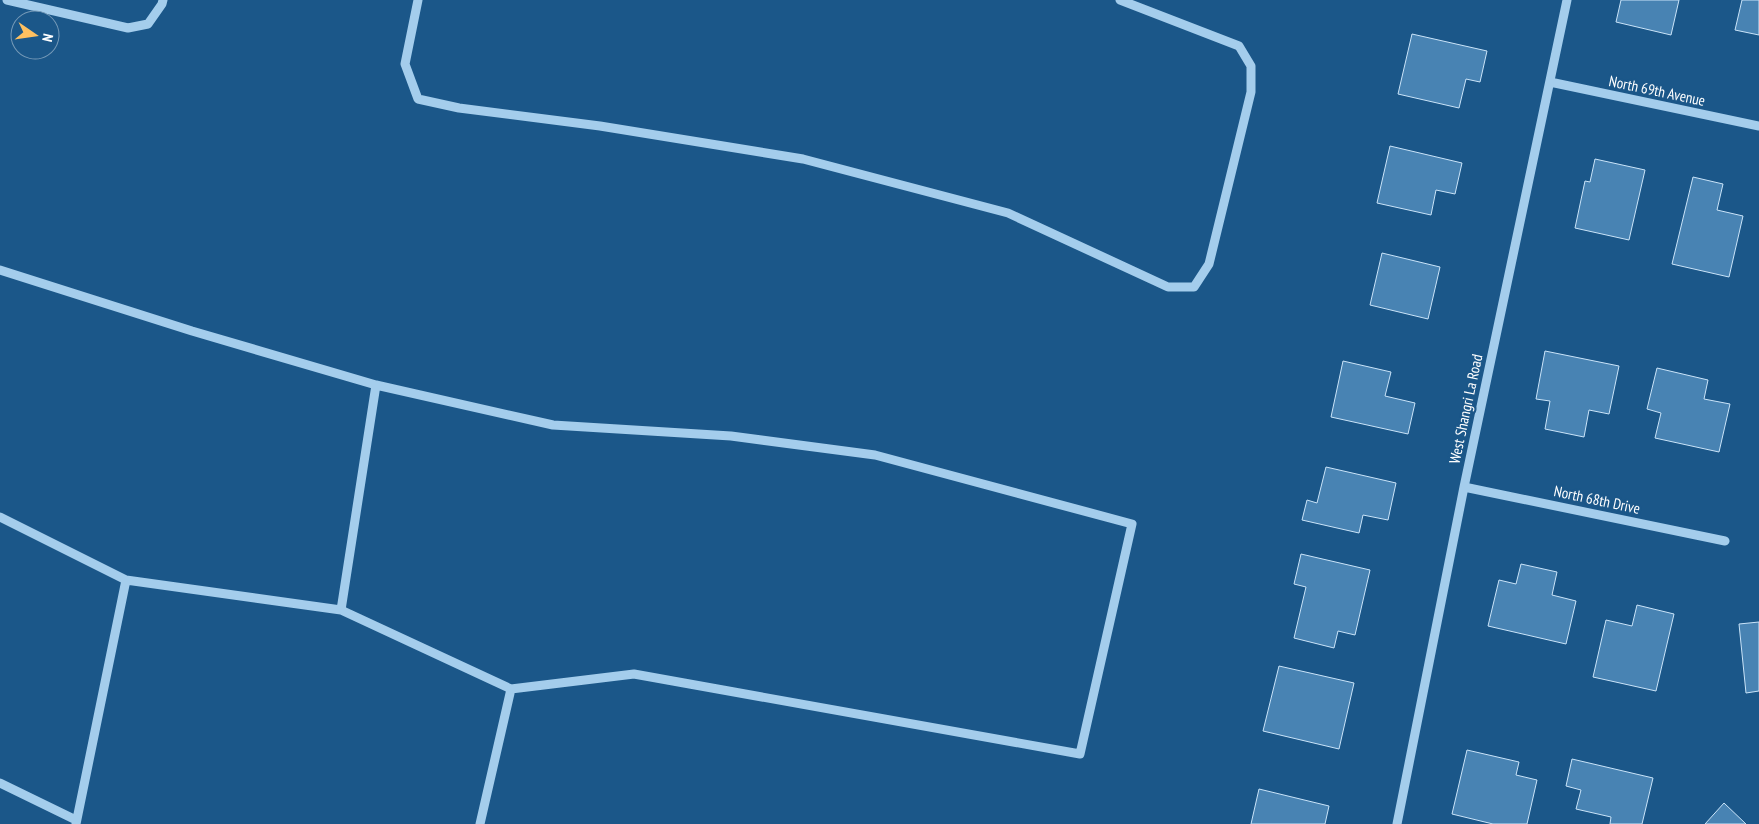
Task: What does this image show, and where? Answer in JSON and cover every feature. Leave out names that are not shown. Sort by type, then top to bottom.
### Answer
[{"type":"street","points":[[7,0],[128,28],[148,24],[163,0]]},
{"type":"street","points":[[418,0],[405,64],[418,99],[458,108],[600,126],[803,159],[1008,213],[1168,287],[1194,287],[1209,264],[1251,92],[1251,66],[1239,46],[1120,0]]},
{"type":"street","name":"West Shangri La Road","points":[[1397,824],[1464,487],[1567,0]]},
{"type":"street","name":"North 69th Avenue","points":[[1550,82],[1759,126]]},
{"type":"street","points":[[0,270],[192,331],[376,385],[553,425],[731,436],[875,455],[1132,524],[1080,754],[634,674],[511,689],[341,610],[126,580],[0,517]]},
{"type":"street","points":[[341,610],[376,385]]},
{"type":"street","name":"North 68th Drive","points":[[1464,487],[1725,541]]},
{"type":"street","points":[[0,783],[76,822],[126,580]]},
{"type":"street","points":[[480,824],[511,689]]},
{"type":"building","points":[[1621,0],[1679,0],[1671,35],[1616,22]]},
{"type":"building","points":[[1742,0],[1759,0],[1759,35],[1735,30]]},
{"type":"building","points":[[1412,34],[1487,51],[1480,82],[1466,79],[1459,108],[1398,94]]},
{"type":"building","points":[[1390,146],[1462,163],[1455,194],[1436,190],[1431,215],[1377,203]]},
{"type":"building","points":[[1595,159],[1645,170],[1629,240],[1575,228],[1585,181],[1590,182]]},
{"type":"building","points":[[1693,177],[1723,184],[1717,210],[1743,216],[1729,277],[1672,264]]},
{"type":"building","points":[[1382,253],[1440,267],[1428,319],[1370,305]]},
{"type":"building","points":[[1545,351],[1619,366],[1609,414],[1589,410],[1584,437],[1545,429],[1550,401],[1536,399]]},
{"type":"building","points":[[1343,361],[1391,372],[1385,396],[1415,403],[1408,434],[1331,417]]},
{"type":"building","points":[[1657,368],[1708,380],[1704,399],[1730,404],[1719,452],[1655,438],[1661,413],[1647,409]]},
{"type":"building","points":[[1326,467],[1396,483],[1388,520],[1363,515],[1359,533],[1302,520],[1307,500],[1317,503]]},
{"type":"building","points":[[1301,554],[1370,570],[1355,635],[1338,631],[1334,648],[1294,638],[1306,587],[1294,584]]},
{"type":"building","points":[[1521,564],[1557,572],[1552,595],[1576,601],[1566,644],[1488,626],[1499,580],[1516,584]]},
{"type":"building","points":[[1637,605],[1674,614],[1656,691],[1593,677],[1606,620],[1632,626]]},
{"type":"building","points":[[1759,622],[1759,691],[1746,693],[1739,624]]},
{"type":"building","points":[[1279,666],[1354,683],[1339,749],[1263,731]]},
{"type":"building","points":[[1467,750],[1519,762],[1516,775],[1537,780],[1527,824],[1493,824],[1452,814]]},
{"type":"building","points":[[1572,759],[1653,778],[1642,824],[1610,824],[1611,817],[1576,809],[1581,790],[1566,786]]},
{"type":"building","points":[[1259,789],[1329,806],[1325,824],[1251,824]]},
{"type":"building","points":[[1724,803],[1746,824],[1705,824]]}]
